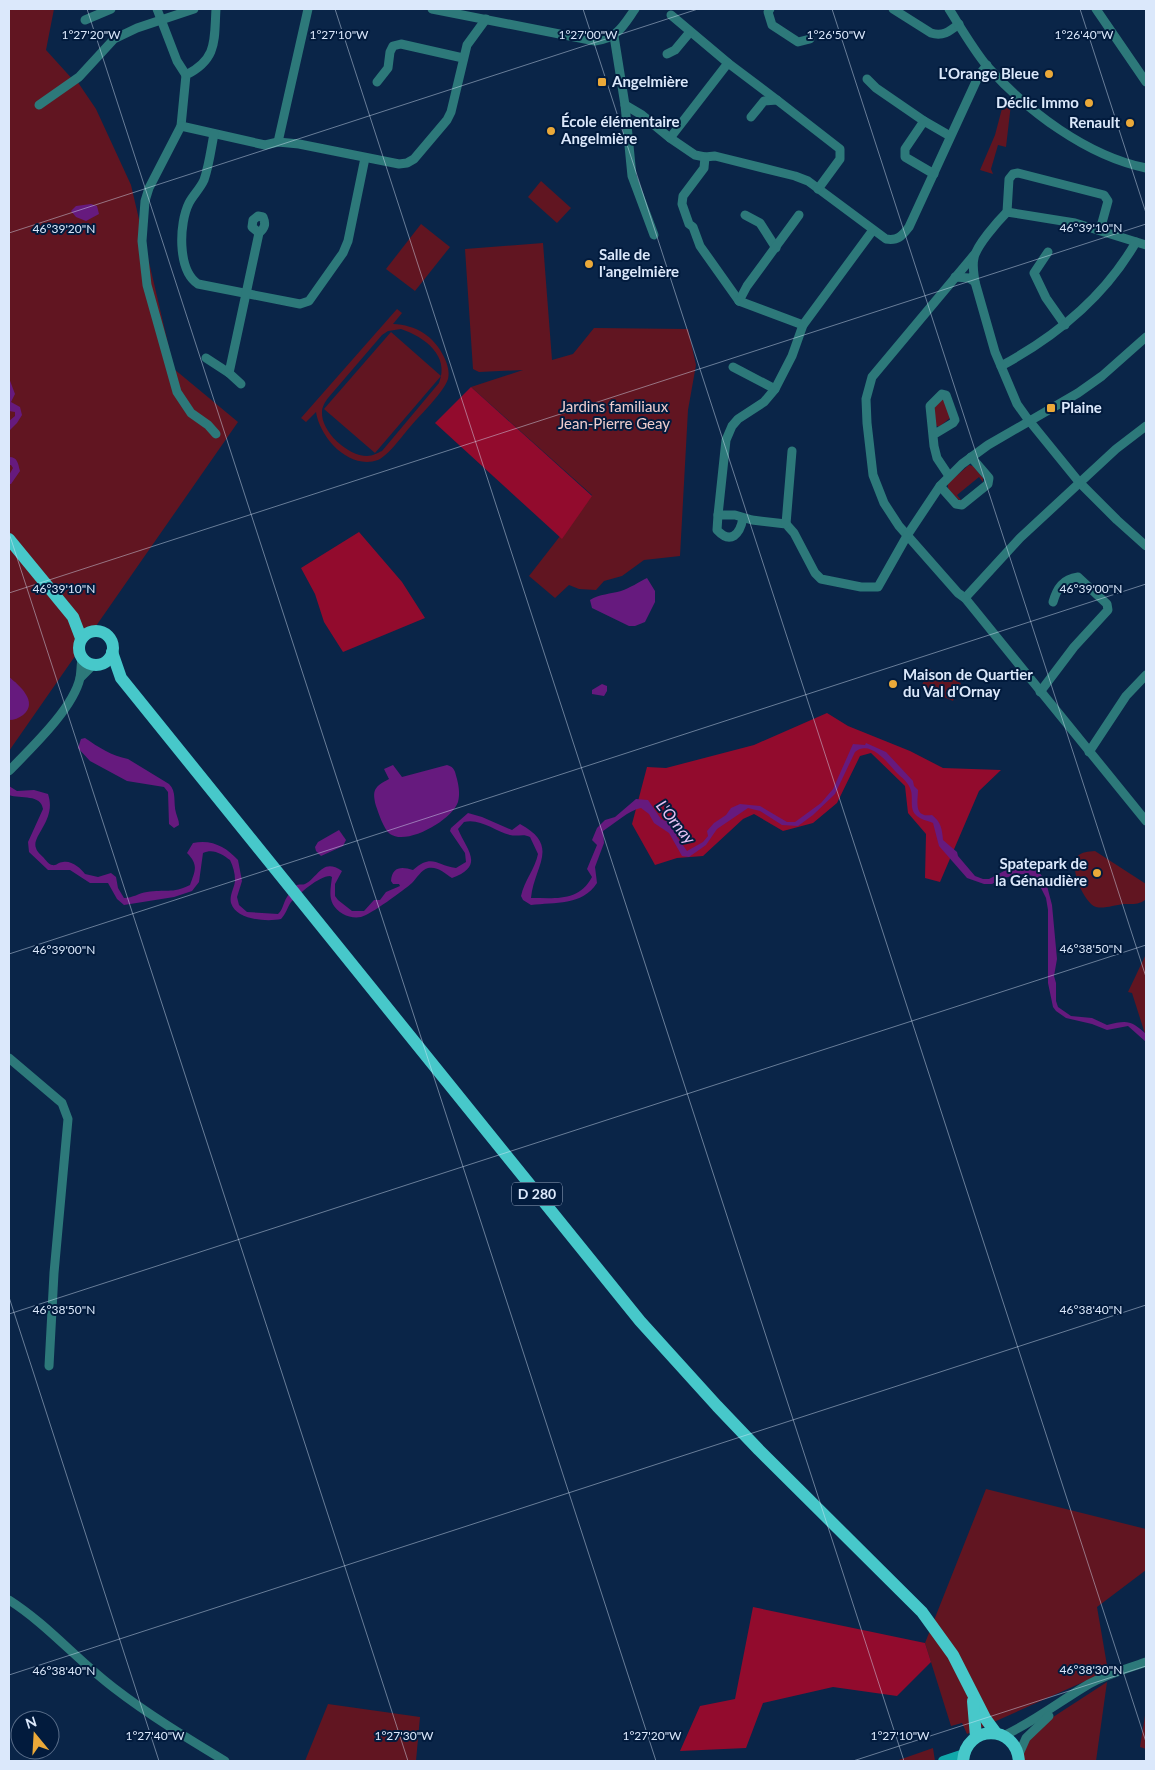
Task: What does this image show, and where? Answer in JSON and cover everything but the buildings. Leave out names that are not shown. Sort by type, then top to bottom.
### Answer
[{"type":"main road","points":[[9,539],[72,617],[81,638]]},
{"type":"main road","points":[[72,617],[93,631]]},
{"type":"main road","points":[[93,631],[101,631],[112,642],[112,652],[108,660],[97,665],[87,663],[82,658],[78,648],[81,638],[93,631]]},
{"type":"main road","name":"D 280","points":[[112,652],[121,678],[640,1321],[716,1406],[922,1612],[949,1648],[985,1718],[1000,1734]]},
{"type":"main road","name":"D 280","points":[[97,665],[121,678]]},
{"type":"main road","name":"D 280","points":[[972,1691],[976,1737]]},
{"type":"main road","points":[[963,1758],[966,1747],[976,1737],[983,1734],[1000,1734],[1015,1747],[1019,1758]]},
{"type":"street","points":[[85,20],[111,9]]},
{"type":"street","points":[[157,9],[177,61],[186,75],[181,126],[149,188],[145,201],[142,232],[147,285],[177,392],[191,413],[208,425],[216,434]]},
{"type":"street","points":[[39,105],[79,77],[114,39],[161,18],[194,9]]},
{"type":"street","points":[[186,75],[197,69],[207,60],[213,46],[216,9]]},
{"type":"street","points":[[278,142],[308,9]]},
{"type":"street","points":[[432,9],[595,41],[606,40],[614,36],[621,30],[635,9]]},
{"type":"street","points":[[770,9],[768,12],[772,25],[798,42],[810,39]]},
{"type":"street","points":[[893,9],[931,33],[938,35],[945,34],[960,24]]},
{"type":"street","points":[[949,9],[987,65],[1015,93],[1055,126],[1108,156],[1146,168]]},
{"type":"street","points":[[1096,9],[1146,82]]},
{"type":"street","points":[[671,15],[728,63],[840,149],[840,159],[818,189]]},
{"type":"street","points":[[181,126],[265,145],[278,142],[299,144],[365,158],[399,164],[406,163],[414,159],[447,120],[451,112],[467,45],[486,19]]},
{"type":"street","points":[[667,54],[675,50],[690,32]]},
{"type":"street","points":[[614,36],[625,105],[632,176],[654,235]]},
{"type":"street","points":[[378,82],[388,68],[390,52],[394,46],[401,44],[463,58]]},
{"type":"street","points":[[670,138],[728,63]]},
{"type":"street","points":[[625,105],[642,115],[695,155],[715,156],[808,181],[886,239],[895,240],[901,237],[909,227],[979,75],[987,65]]},
{"type":"street","points":[[867,79],[876,88],[924,121],[950,136]]},
{"type":"street","points":[[751,117],[764,101],[777,100]]},
{"type":"street","points":[[924,121],[905,149],[905,157],[934,174]]},
{"type":"street","points":[[214,134],[204,179],[201,187],[188,205],[181,235],[190,276],[198,284],[300,304],[309,301],[343,254],[348,241],[365,158]]},
{"type":"street","points":[[705,157],[704,168],[683,196],[682,204],[700,246],[738,301],[803,325]]},
{"type":"street","points":[[1100,230],[1108,201],[1104,195],[1018,173],[1013,174],[1009,179],[1007,212],[996,222],[974,255],[872,377],[866,399],[867,422],[873,475],[884,502],[900,526],[958,593],[965,598],[1146,821]]},
{"type":"street","points":[[1007,212],[1052,218],[1100,230],[1146,245]]},
{"type":"street","points":[[745,215],[760,223],[776,248]]},
{"type":"street","points":[[738,301],[799,215]]},
{"type":"street","points":[[743,518],[735,536],[729,538],[717,530],[726,440],[729,432],[738,419],[764,402],[775,389],[792,356],[803,325],[874,230]]},
{"type":"street","points":[[229,373],[259,233]]},
{"type":"street","points":[[1001,366],[1064,325],[1084,308],[1113,276],[1136,242]]},
{"type":"street","points":[[1048,252],[1034,273],[1046,298],[1064,325]]},
{"type":"street","points":[[974,255],[975,282],[1001,366],[1017,404],[1079,482],[1146,546]]},
{"type":"street","points":[[955,277],[969,278],[975,282]]},
{"type":"street","points":[[718,515],[735,515],[752,520],[786,524],[794,533],[814,573],[820,579],[861,587],[878,587],[908,534],[940,486],[949,476],[988,445],[1078,393],[1102,376],[1146,337]]},
{"type":"street","points":[[206,358],[229,373],[241,384]]},
{"type":"street","points":[[733,367],[775,389]]},
{"type":"street","points":[[965,598],[1020,538],[1116,449],[1146,426]]},
{"type":"street","points":[[933,435],[937,458],[949,476]]},
{"type":"street","points":[[786,524],[792,451]]},
{"type":"street","points":[[940,486],[956,504],[962,505],[988,484],[989,478],[971,457]]},
{"type":"street","points":[[1040,692],[1074,647],[1108,610],[1108,604],[1078,577],[1070,578],[1057,587],[1053,602]]},
{"type":"street","points":[[9,771],[58,718],[75,691],[80,678],[82,658]]},
{"type":"street","points":[[80,678],[97,665]]},
{"type":"street","points":[[1089,752],[1126,696],[1146,675]]},
{"type":"street","points":[[9,1058],[62,1103],[68,1119],[54,1273],[49,1366]]},
{"type":"street","points":[[9,1600],[34,1618],[126,1697],[225,1761]]},
{"type":"street","points":[[1000,1734],[1036,1719],[1097,1680],[1146,1662]]},
{"type":"street","points":[[1019,1758],[1026,1738],[1065,1700]]},
{"type":"street","points":[[943,1761],[963,1758]]},
{"type":"green space","points":[[9,9],[54,9],[46,50],[75,82],[77,81],[96,109],[131,185],[174,369],[238,422],[9,751]]},
{"type":"green space","points":[[1005,97],[1011,104],[1006,147],[998,145],[991,169],[993,174],[980,170],[995,135]]},
{"type":"green space","points":[[541,181],[571,208],[557,223],[528,197]]},
{"type":"green space","points":[[421,224],[450,247],[415,291],[386,269]]},
{"type":"green space","name":"Jardins familiaux Jean-Pierre Geay","points":[[543,243],[552,360],[573,354],[594,328],[688,329],[696,365],[688,410],[680,556],[644,560],[622,576],[604,581],[596,590],[579,589],[569,585],[555,598],[529,576],[592,495],[471,387],[523,370],[479,372],[473,369],[465,249]]},
{"type":"green space","points":[[397,309],[402,313],[393,324],[417,329],[430,338],[440,350],[446,362],[449,376],[442,390],[391,450],[378,460],[367,462],[347,456],[323,432],[316,412],[306,422],[301,418]],"holes":[[[401,329],[426,342],[438,356],[442,373],[439,383],[382,451],[367,456],[352,452],[337,442],[326,427],[322,412],[324,405],[382,335],[388,331]]]},
{"type":"green space","points":[[391,332],[441,376],[375,453],[324,409]]},
{"type":"green space","points":[[942,399],[950,418],[939,427],[935,425],[934,408]]},
{"type":"green space","points":[[969,465],[973,466],[983,478],[983,482],[979,477],[957,495],[961,500],[959,500],[948,490],[948,483]]},
{"type":"green space","points":[[929,669],[961,683],[953,701],[921,687]]},
{"type":"green space","points":[[1095,851],[1146,884],[1145,900],[1132,904],[1102,908],[1091,904],[1079,885],[1076,877],[1075,862],[1081,854]]},
{"type":"green space","points":[[1146,954],[1146,1037],[1132,993],[1128,992]]},
{"type":"green space","points":[[986,1489],[1146,1529],[1146,1570],[1097,1607],[1108,1671],[967,1734],[962,1723],[951,1726],[925,1643]]},
{"type":"green space","points":[[1107,1682],[1096,1761],[1022,1761],[1027,1734]]},
{"type":"green space","points":[[328,1704],[420,1717],[416,1761],[305,1761]]},
{"type":"green space","points":[[1146,1709],[1146,1749],[1140,1747]]},
{"type":"green space","points":[[933,1748],[935,1761],[896,1761]]},
{"type":"shaded area","points":[[91,204],[97,206],[99,214],[86,221],[76,217],[71,211],[76,206]]},
{"type":"shaded area","points":[[9,378],[15,394],[11,402],[20,407],[22,415],[9,431],[9,421],[15,416],[15,412],[9,411]]},
{"type":"shaded area","points":[[471,387],[592,496],[562,539],[435,423]]},
{"type":"shaded area","points":[[9,457],[16,460],[20,471],[11,484],[9,484],[9,475],[13,468],[9,465]]},
{"type":"shaded area","points":[[359,532],[402,582],[425,618],[343,652],[324,622],[315,594],[301,568]]},
{"type":"shaded area","points":[[647,578],[655,591],[655,602],[645,622],[629,626],[592,608],[590,600],[601,595],[624,590]]},
{"type":"shaded area","points":[[9,677],[26,694],[29,705],[23,715],[9,720]]},
{"type":"shaded area","points":[[602,684],[607,686],[604,696],[592,694],[592,690]]},
{"type":"shaded area","points":[[827,713],[848,726],[910,751],[943,768],[1001,770],[979,791],[940,882],[925,878],[926,834],[908,813],[905,786],[871,753],[860,756],[837,803],[813,823],[783,831],[754,814],[743,819],[703,856],[677,858],[655,865],[632,824],[647,767],[666,768],[754,745]]},
{"type":"shaded area","points":[[85,738],[100,748],[128,759],[169,784],[174,794],[179,825],[174,828],[169,824],[168,792],[164,787],[127,781],[90,761],[78,748],[81,739]]},
{"type":"shaded area","points":[[866,743],[886,752],[913,781],[914,786],[918,790],[917,804],[919,811],[922,814],[932,815],[937,820],[943,840],[957,852],[958,856],[975,876],[989,879],[1006,870],[1027,867],[1037,869],[1046,882],[1052,905],[1057,959],[1054,976],[1058,1007],[1071,1016],[1092,1018],[1107,1025],[1128,1022],[1146,1034],[1146,1042],[1128,1026],[1107,1030],[1092,1024],[1066,1018],[1056,1011],[1053,1007],[1048,983],[1048,910],[1046,898],[1038,882],[1033,876],[1023,874],[1003,878],[992,884],[984,884],[967,878],[939,846],[933,823],[919,818],[913,811],[911,791],[907,783],[879,754],[867,749],[855,752],[835,794],[798,826],[782,825],[760,811],[748,808],[717,829],[706,845],[689,857],[682,856],[669,833],[654,823],[649,814],[641,808],[632,811],[603,831],[604,843],[595,867],[597,883],[584,896],[567,902],[531,905],[523,900],[521,896],[522,891],[538,854],[530,837],[510,835],[476,822],[464,822],[458,829],[471,856],[468,868],[452,878],[438,869],[428,868],[395,896],[372,912],[361,917],[345,915],[334,906],[331,898],[332,877],[330,876],[315,882],[291,902],[281,919],[260,920],[245,916],[234,909],[231,903],[235,880],[230,860],[214,851],[203,853],[199,882],[192,891],[174,897],[124,905],[117,899],[108,883],[90,883],[70,870],[48,870],[29,852],[28,842],[43,809],[39,801],[35,799],[9,795],[9,786],[17,791],[34,790],[48,794],[49,812],[35,843],[38,852],[52,865],[69,862],[85,874],[98,877],[111,873],[116,877],[118,888],[124,898],[153,891],[173,890],[190,885],[195,865],[187,853],[193,843],[206,842],[218,845],[229,851],[238,860],[242,881],[237,897],[239,905],[247,912],[278,914],[287,897],[296,886],[305,884],[325,867],[330,866],[342,871],[335,884],[335,896],[338,900],[352,911],[364,911],[374,900],[380,900],[386,892],[400,886],[399,884],[393,884],[391,881],[395,870],[405,868],[413,870],[430,861],[456,868],[466,862],[465,853],[450,831],[468,813],[512,830],[520,824],[532,832],[539,840],[542,857],[531,898],[566,897],[580,891],[592,877],[587,869],[597,845],[592,840],[597,828],[605,820],[615,817],[636,799],[648,800],[661,819],[674,827],[677,837],[687,851],[703,842],[708,836],[707,831],[714,823],[726,815],[731,808],[740,804],[760,806],[787,822],[795,822],[821,803],[833,789],[853,744],[865,745]]},
{"type":"shaded area","points":[[393,765],[402,777],[447,765],[452,767],[458,782],[459,791],[458,802],[454,809],[438,823],[417,834],[398,837],[390,834],[385,828],[376,806],[374,793],[380,784],[389,779],[384,769]]},
{"type":"shaded area","points":[[339,830],[346,840],[343,846],[321,856],[315,847],[318,842]]},
{"type":"shaded area","points":[[753,1607],[925,1643],[931,1662],[897,1696],[833,1687],[763,1703],[746,1748],[680,1751],[700,1706],[735,1699]]},
{"type":"place","name":"L'Orange Bleue","points":[[1049,74]]},
{"type":"place","name":"Angelmière","points":[[602,82]]},
{"type":"place","name":"Déclic Immo","points":[[1089,103]]},
{"type":"place","name":"Renault","points":[[1130,123]]},
{"type":"place","name":"École élémentaire Angelmière","points":[[551,131]]},
{"type":"place","name":"Salle de l'angelmière","points":[[589,264]]},
{"type":"place","name":"Plaine","points":[[1051,408]]},
{"type":"place","name":"Maison de Quartier du Val d'Ornay","points":[[893,684]]},
{"type":"place","name":"Spatepark de la Génaudière","points":[[1097,873]]},
{"type":"water label","name":"L'Ornay","points":[[676,822]]}]
